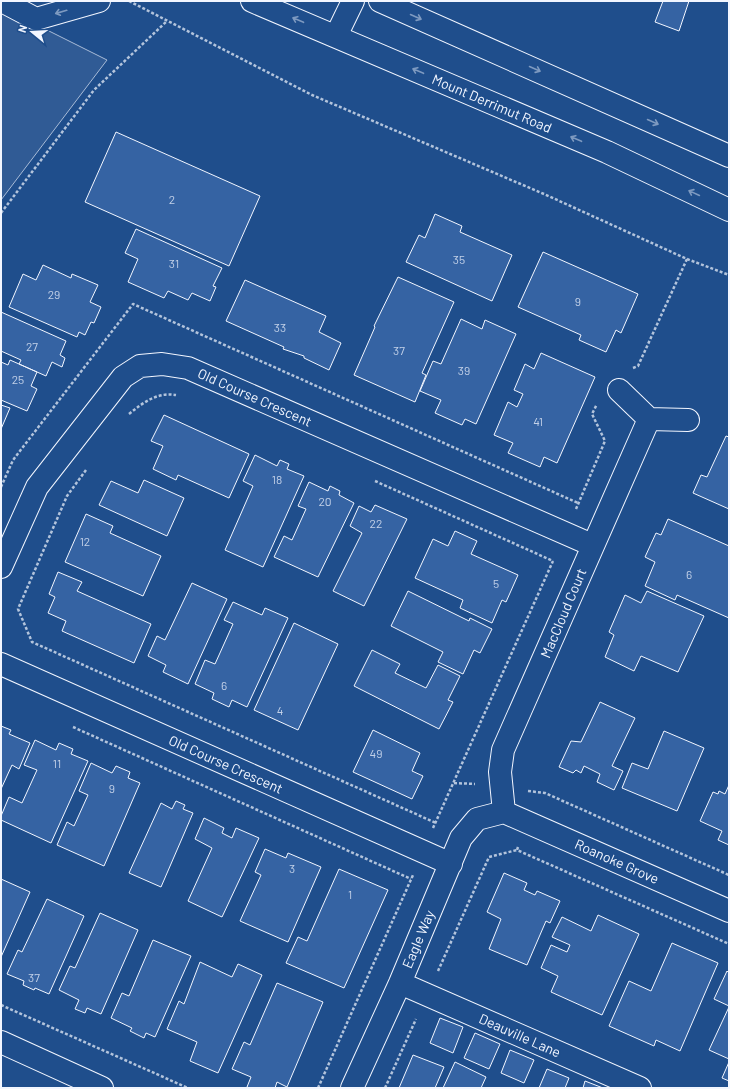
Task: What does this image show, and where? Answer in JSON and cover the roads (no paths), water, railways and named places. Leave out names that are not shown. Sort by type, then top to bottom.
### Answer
[{"type":"street","points":[[2,1],[36,19],[98,1]]},
{"type":"street","name":"Mount Derrimut Road","points":[[252,1],[607,152],[729,210]]},
{"type":"street","points":[[336,36],[353,1]]},
{"type":"street","points":[[380,1],[729,156]]},
{"type":"street","name":"Old Course Crescent","points":[[1,567],[37,487],[123,377],[140,366],[162,364],[188,368],[592,545]]},
{"type":"street","points":[[619,390],[649,419],[688,420]]},
{"type":"street","name":"MacCloud Court","points":[[504,812],[500,772],[503,750],[592,545],[649,419]]},
{"type":"street","name":"Old Course Crescent","points":[[1,664],[451,864]]},
{"type":"street","name":"Eagle Way","points":[[352,1088],[400,983],[461,838],[477,819],[504,812]]},
{"type":"street","name":"Roanoke Grove","points":[[504,812],[729,911]]},
{"type":"street","name":"Deauville Lane","points":[[400,983],[640,1088]]},
{"type":"street","points":[[1,1042],[102,1088]]}]
